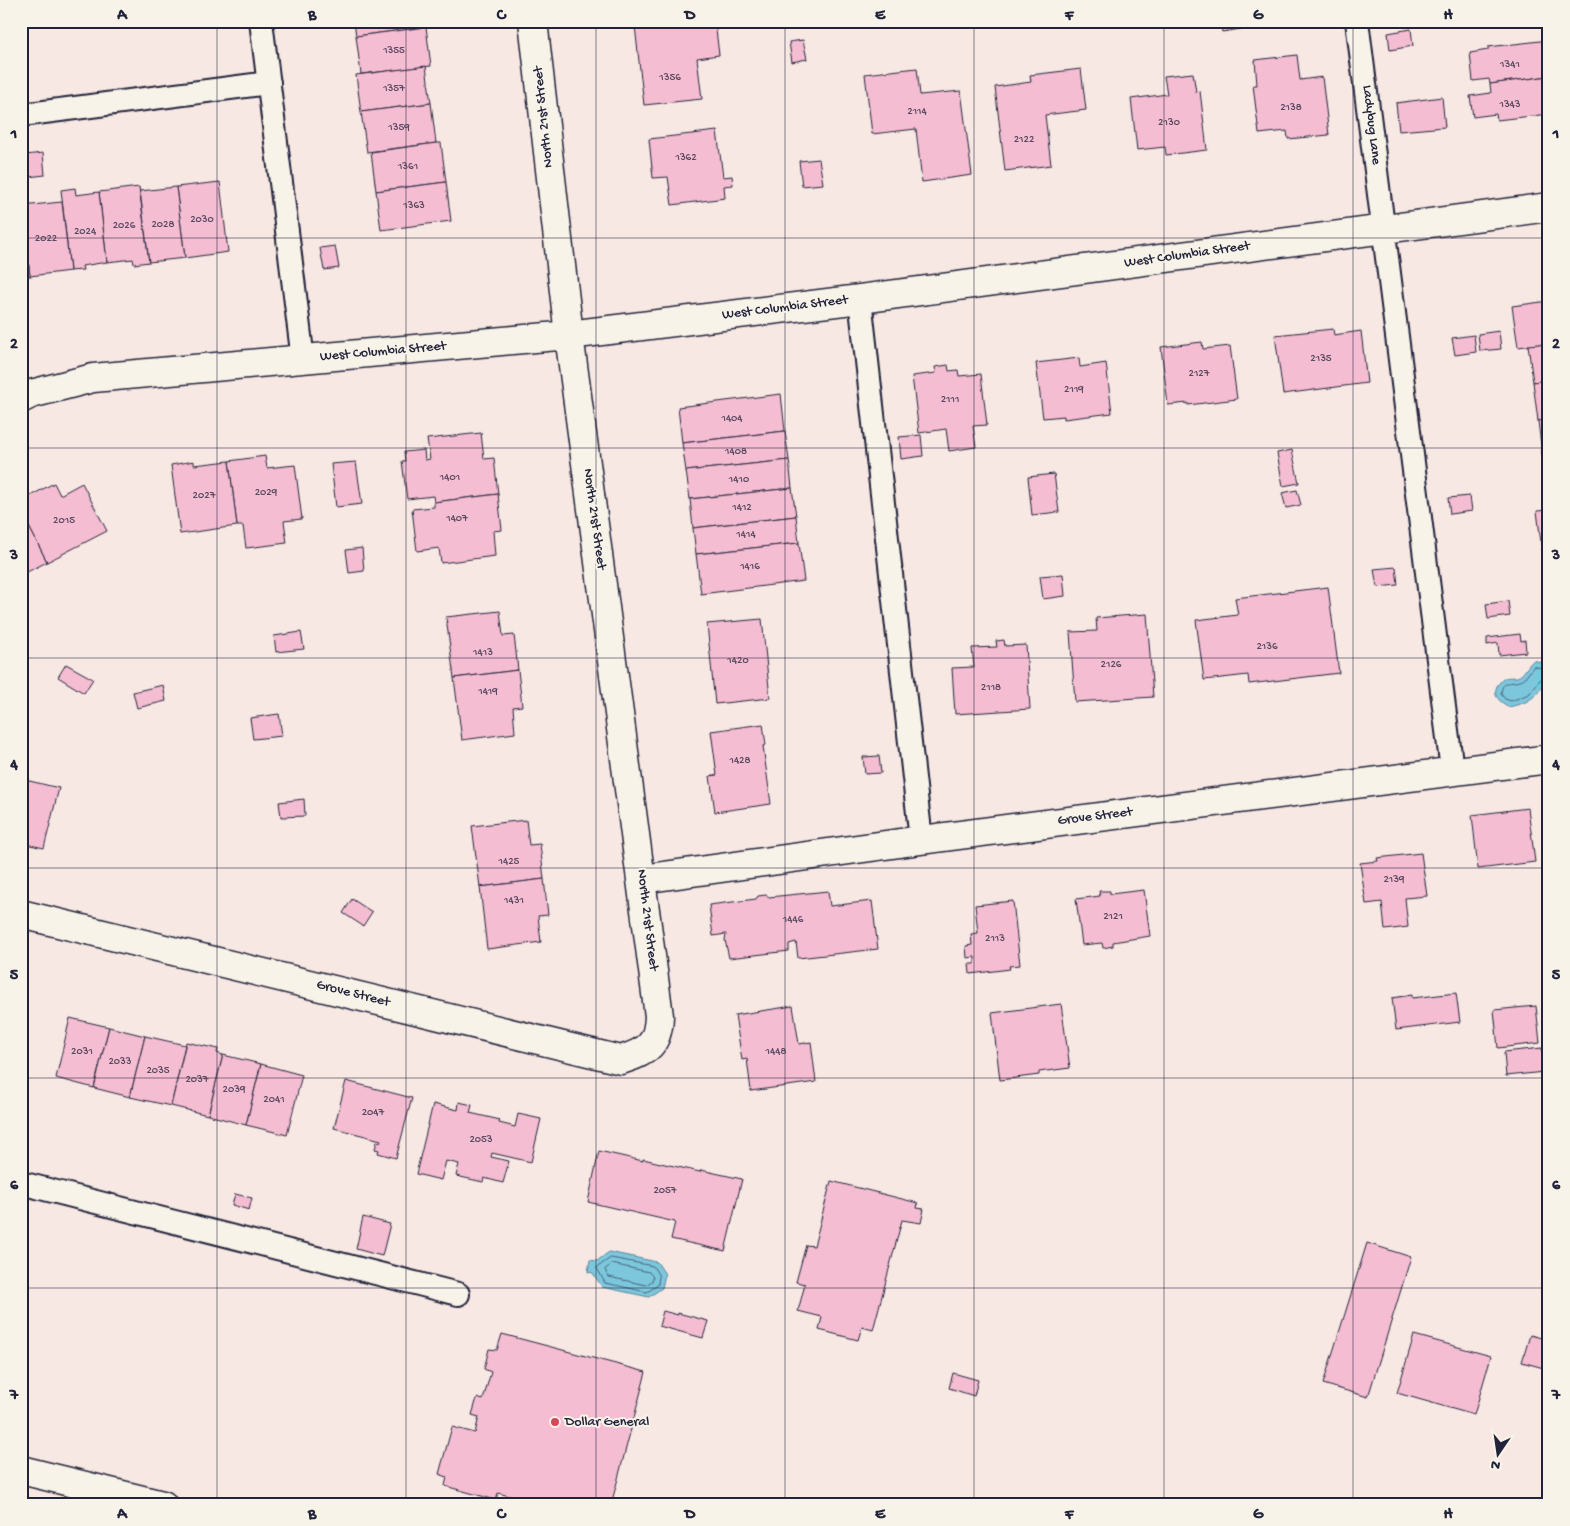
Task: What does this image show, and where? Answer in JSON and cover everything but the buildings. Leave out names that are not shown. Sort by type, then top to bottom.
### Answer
[{"type":"street","name":"North 21st Street","points":[[534,21],[569,335],[660,1016]]},
{"type":"street","name":"West Columbia Street","points":[[21,398],[93,378],[569,335],[860,299],[1549,206]]},
{"type":"street","name":"Grove Street","points":[[642,879],[921,840],[1549,759]]},
{"type":"street","name":"Grove Street","points":[[21,914],[621,1060],[642,1053],[654,1040],[659,1027],[660,1016]]},
{"type":"street","points":[[21,1470],[163,1505]]},
{"type":"lane","points":[[261,21],[303,360]]},
{"type":"lane","name":"Ladybug Lane","points":[[1357,21],[1452,770]]},
{"type":"lane","points":[[21,115],[269,83]]},
{"type":"lane","points":[[860,299],[921,840]]},
{"type":"lane","points":[[21,1183],[458,1294]]},
{"type":"water","points":[[1534,660],[1545,664],[1549,662],[1547,677],[1536,695],[1521,704],[1509,707],[1500,701],[1496,696],[1496,690],[1501,681],[1507,677],[1521,675]]},
{"type":"water","points":[[609,1252],[657,1262],[665,1274],[662,1288],[649,1297],[602,1287],[593,1273],[588,1272],[590,1260],[597,1261]]},
{"type":"place","name":"Dollar General","points":[[555,1422]]}]
